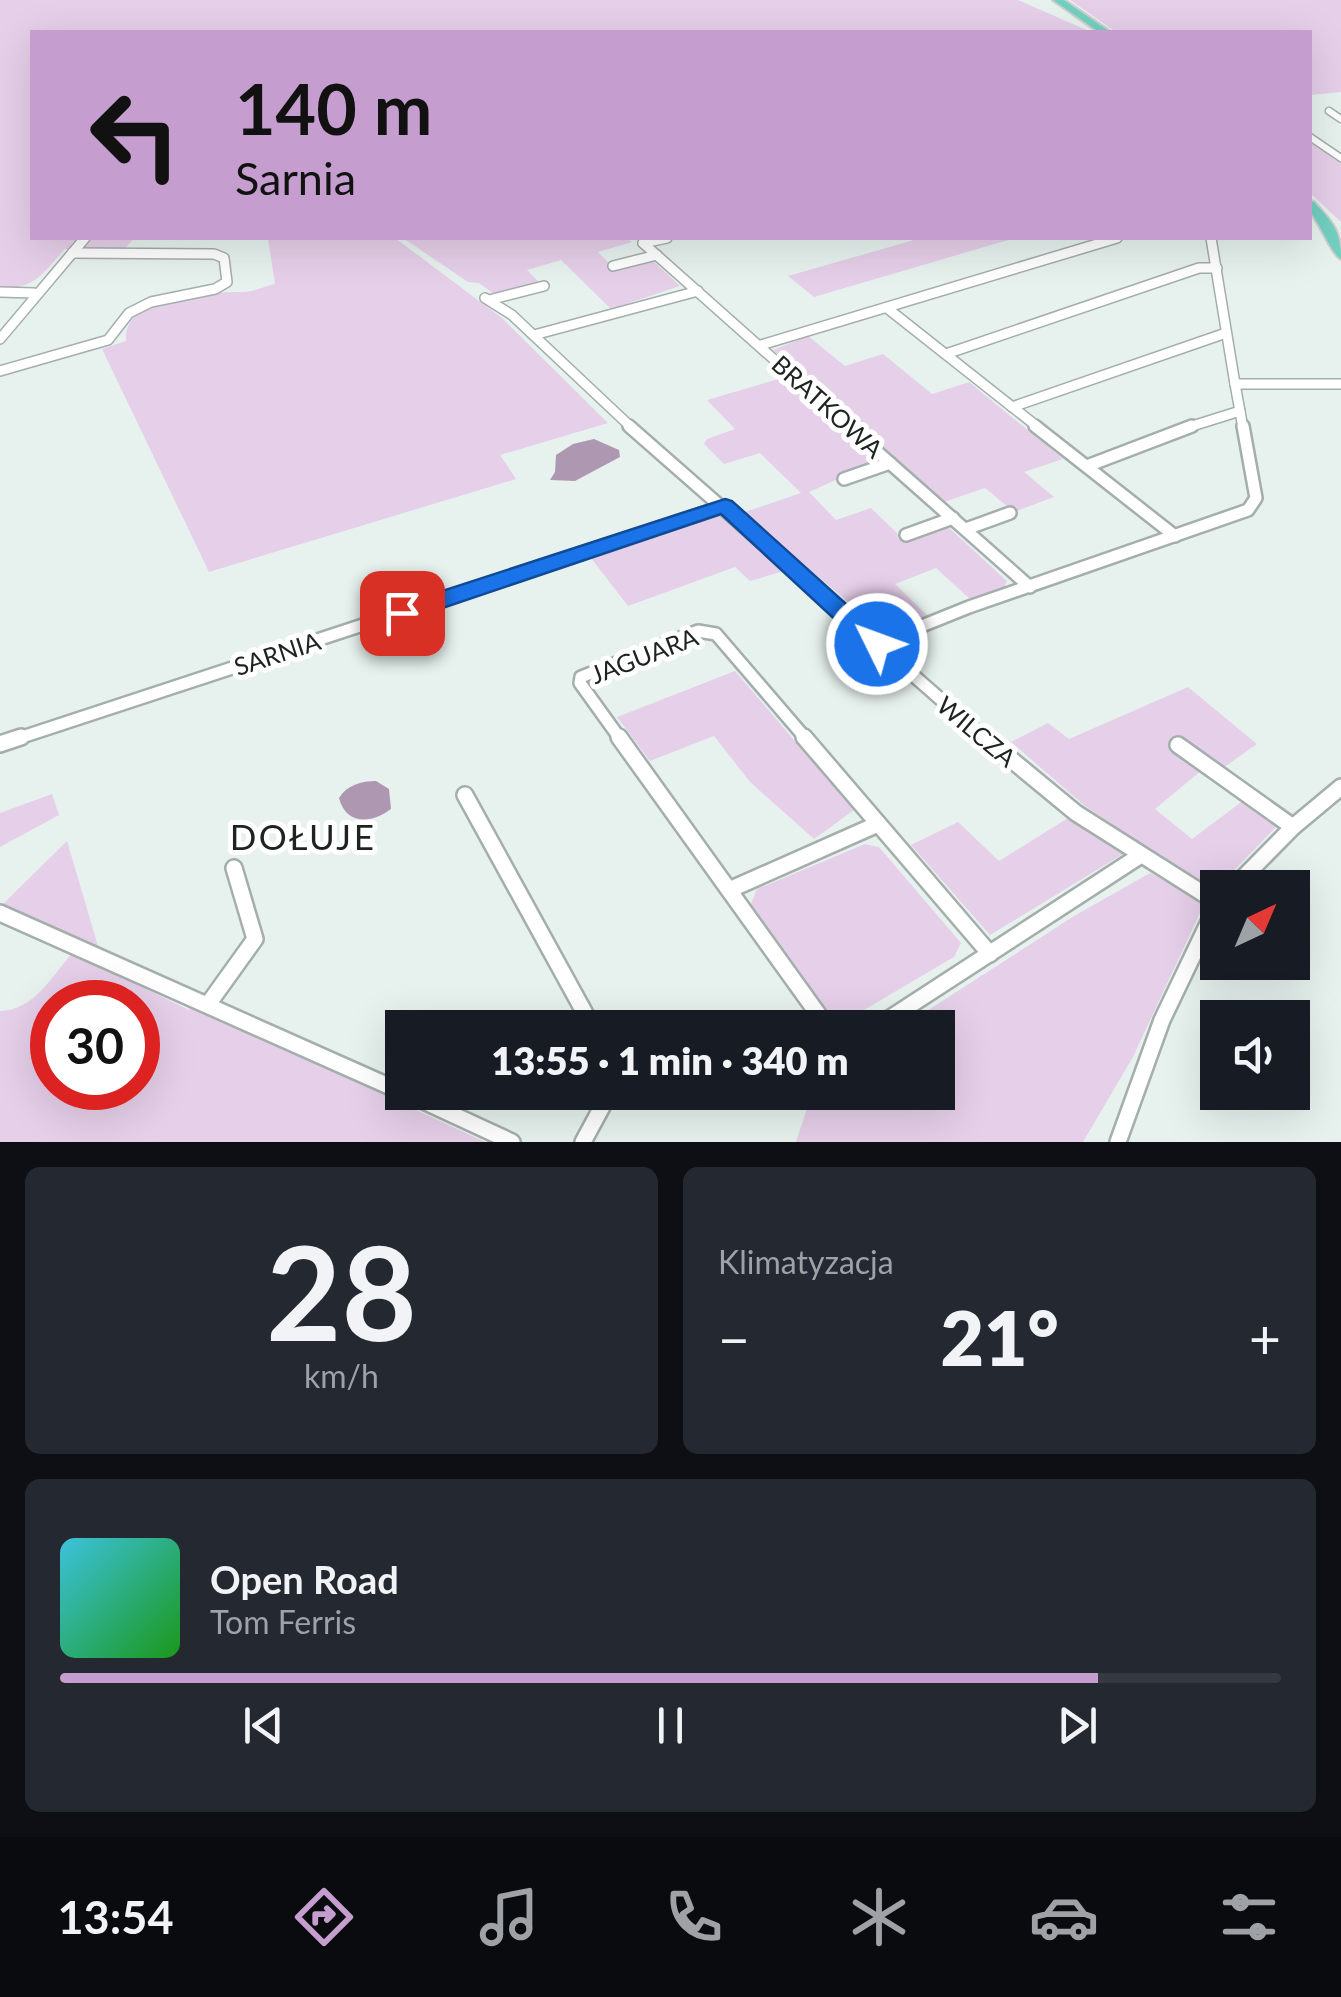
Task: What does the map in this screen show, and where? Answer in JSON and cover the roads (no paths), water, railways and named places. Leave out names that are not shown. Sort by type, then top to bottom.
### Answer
[{"type":"main road","points":[[1058,0],[1102,30]]},
{"type":"main road","points":[[1312,207],[1328,225],[1341,255]]},
{"type":"street","points":[[1329,111],[1341,119]]},
{"type":"street","points":[[1312,139],[1341,158]]},
{"type":"street","points":[[0,339],[83,240]]},
{"type":"street","points":[[657,256],[643,244],[659,240]]},
{"type":"street","points":[[761,345],[1109,240]]},
{"type":"street","points":[[877,644],[1248,510],[1256,498],[1212,240]]},
{"type":"street","points":[[0,371],[108,340],[129,314],[151,302],[227,282],[224,258],[214,254],[72,253]]},
{"type":"street","points":[[613,266],[657,256]]},
{"type":"street","name":"BRATKOWA","points":[[657,256],[1030,587]]},
{"type":"street","points":[[946,354],[1199,268],[1216,268]]},
{"type":"street","name":"WILCZA","points":[[544,286],[487,299],[534,335],[612,411],[1076,813],[1200,892]]},
{"type":"street","points":[[534,335],[698,291]]},
{"type":"street","points":[[0,292],[34,294]]},
{"type":"street","points":[[887,308],[1175,536]]},
{"type":"street","points":[[1012,407],[1213,334],[1226,334]]},
{"type":"street","points":[[1235,384],[1341,384]]},
{"type":"street","points":[[1087,466],[1240,411]]},
{"type":"street","points":[[844,480],[890,463]]},
{"type":"street","name":"SARNIA","points":[[0,744],[725,506]]},
{"type":"street","points":[[966,529],[1010,513]]},
{"type":"street","points":[[906,536],[952,518]]},
{"type":"street","name":"JAGUARA","points":[[815,1010],[580,683],[581,677],[698,631],[716,634],[990,954]]},
{"type":"street","points":[[1178,744],[1294,827]]},
{"type":"street","points":[[1251,870],[1341,787]]},
{"type":"street","points":[[466,795],[583,1010]]},
{"type":"street","points":[[729,890],[878,824]]},
{"type":"street","points":[[903,1010],[1141,855]]},
{"type":"street","points":[[209,1002],[255,939],[234,868]]},
{"type":"street","points":[[0,912],[385,1083]]},
{"type":"street","points":[[1118,1142],[1138,1078],[1179,976],[1200,937]]},
{"type":"street","points":[[443,1110],[512,1142]]},
{"type":"street","points":[[583,1142],[600,1110]]},
{"type":"district","name":"DOŁUJE","points":[[303,836]]}]
